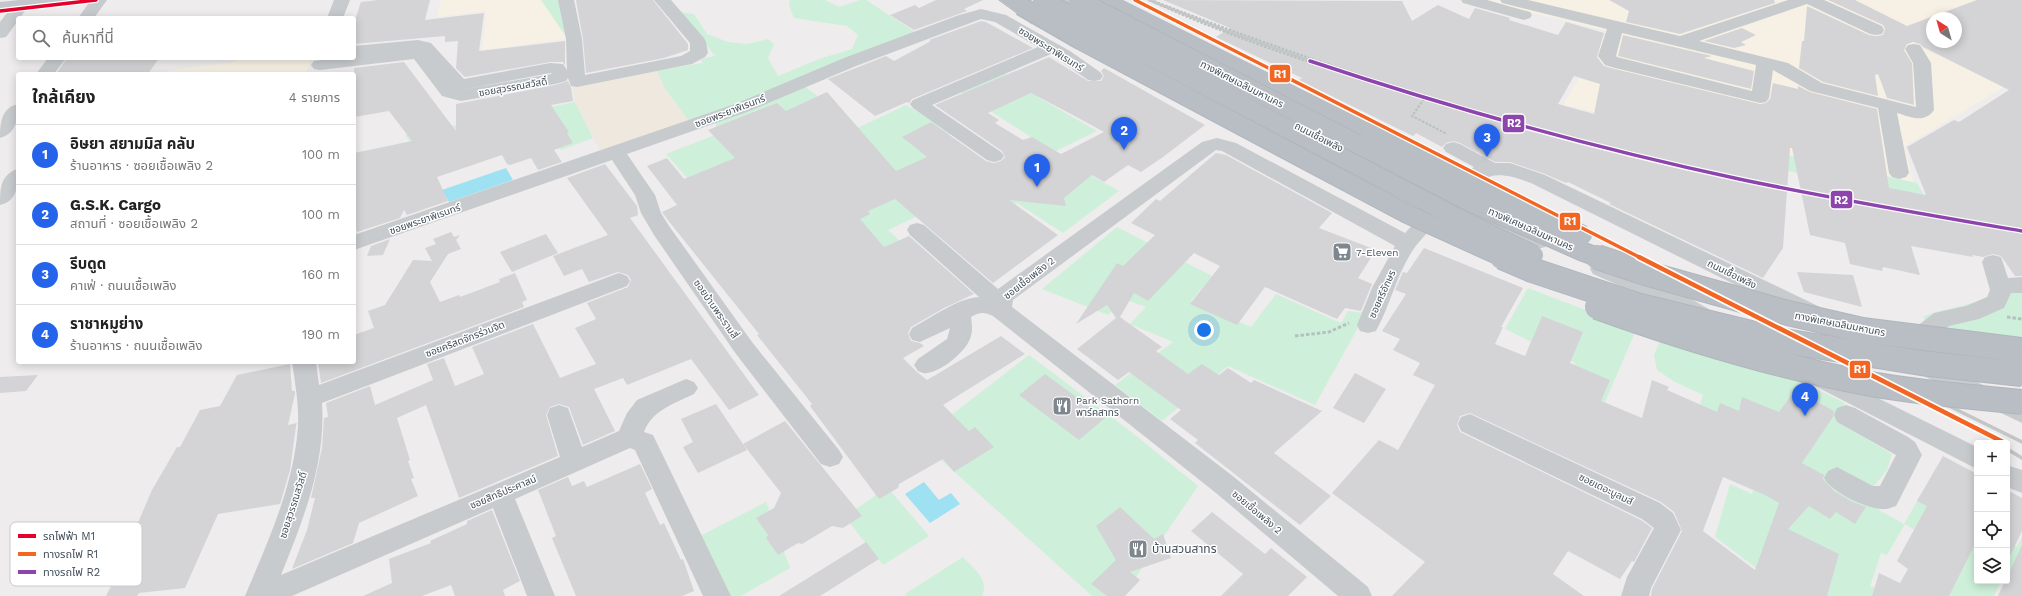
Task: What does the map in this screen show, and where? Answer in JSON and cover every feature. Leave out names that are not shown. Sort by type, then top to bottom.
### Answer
[{"type":"highway","points":[[1007,0],[1030,16],[1074,41],[1391,218],[1528,282],[1648,326],[1774,362],[1872,384],[2022,402]]},
{"type":"highway","points":[[1013,0],[1087,43],[1407,214],[1532,270],[1640,306],[1784,341],[1921,363],[2022,374]]},
{"type":"highway","name":"ทางพิเศษเฉลิมมหานคร","points":[[1042,0],[1448,213],[1534,255],[1585,276],[1663,303],[1924,373],[2022,388]]},
{"type":"highway","name":"ทางพิเศษเฉลิมมหานคร","points":[[1067,0],[1472,203],[1581,251],[1646,273],[1724,296],[1862,330],[2022,350]]},
{"type":"highway","points":[[1109,0],[1145,8],[1475,186],[1561,226],[1724,296]]},
{"type":"main road","points":[[0,7],[62,0]]},
{"type":"street","points":[[87,16],[99,0]]},
{"type":"street","points":[[337,16],[342,0]]},
{"type":"street","points":[[566,0],[574,39],[577,82],[686,60],[699,53],[698,42],[662,0]]},
{"type":"street","name":"ถนนเชื้อเพลิง","points":[[1067,0],[1249,101],[1448,202],[1487,234],[1534,264],[1553,273],[1663,311],[1779,357],[1912,439],[1974,458]]},
{"type":"street","points":[[1469,0],[1553,12]]},
{"type":"street","points":[[1508,0],[1765,62],[1782,67],[1816,88],[1921,114],[1925,110],[1922,63],[1914,49]]},
{"type":"street","points":[[1683,41],[1777,3],[1804,0]]},
{"type":"street","points":[[1811,0],[1876,30]]},
{"type":"street","points":[[0,33],[22,4]]},
{"type":"street","name":"ซอยพระยาพิเรนทร์","points":[[356,242],[741,108],[850,62],[965,18],[981,14],[1000,18],[1051,48],[1094,76]]},
{"type":"street","points":[[1616,25],[1607,56],[1611,61],[1617,63],[1760,98],[1765,62]]},
{"type":"street","points":[[320,66],[422,51],[418,45],[356,51]]},
{"type":"street","points":[[994,156],[919,104],[1051,48]]},
{"type":"street","name":"ซอยสุวรรณสวัสดิ์","points":[[422,51],[456,82],[457,90],[506,82]]},
{"type":"street","points":[[46,72],[56,60]]},
{"type":"street","points":[[1886,105],[1899,173]]},
{"type":"street","points":[[0,133],[16,112]]},
{"type":"street","points":[[0,133],[16,132]]},
{"type":"street","name":"ซอยเชื้อเพลิง 2","points":[[1358,596],[1225,485],[1001,307],[1005,295],[1209,146],[1217,144],[1229,147],[1407,242]]},
{"type":"street","points":[[1454,148],[1492,169]]},
{"type":"street","name":"ซอยบ้านพระรามสี่","points":[[616,152],[645,195],[651,213],[665,236],[744,348],[830,457]]},
{"type":"street","name":"ถนนเชื้อเพลิง","points":[[1448,202],[1465,181],[1475,173],[1492,169],[1506,168],[1538,179],[2022,414]]},
{"type":"street","points":[[0,199],[16,178]]},
{"type":"street","points":[[1407,242],[1448,202]]},
{"type":"street","points":[[917,230],[1001,307]]},
{"type":"street","name":"ซอยศรีอักษร","points":[[1369,322],[1383,288],[1407,242]]},
{"type":"street","points":[[1897,354],[1942,319],[1971,313],[1996,302],[2000,290],[1992,262]]},
{"type":"street","name":"ซอยคริสตจักรร่วมจิต","points":[[310,398],[619,281]]},
{"type":"street","points":[[1999,286],[2022,285]]},
{"type":"street","points":[[920,334],[974,305],[987,304],[1001,307]]},
{"type":"street","points":[[926,365],[950,350],[960,340],[962,327],[960,312]]},
{"type":"street","name":"ซอยสุวรรณสวัสดิ์","points":[[261,596],[290,520],[301,485],[310,427],[310,398],[304,364]]},
{"type":"street","points":[[686,388],[646,407],[636,420],[629,438],[644,442],[717,596]]},
{"type":"street","points":[[559,415],[574,462]]},
{"type":"street","points":[[1846,416],[1899,444],[1912,439]]},
{"type":"street","name":"ซอยเดอะบูลมส์","points":[[1470,424],[1624,497],[1651,511],[1664,521],[1668,530],[1637,586],[1635,596]]},
{"type":"street","name":"ซอยสิทธิประศาสน์","points":[[261,596],[629,438]]},
{"type":"street","points":[[1837,478],[1868,496],[1887,498],[1909,455],[1912,439]]},
{"type":"street","points":[[2009,476],[2022,482]]},
{"type":"street","points":[[500,494],[541,596]]},
{"type":"path","points":[[1152,0],[1305,58],[1409,92],[1556,133],[1784,187],[2022,229]]},
{"type":"path","points":[[1145,8],[1180,15],[1291,56],[1424,99],[1556,136],[1718,176],[1831,200],[2022,233]]},
{"type":"path","points":[[1424,99],[1412,116],[1463,143],[1454,148]]},
{"type":"path","points":[[1295,336],[1316,335],[1336,331],[1356,318],[1369,322]]},
{"type":"shaded area","points":[[441,0],[541,0],[568,39],[482,50],[486,11],[437,17]]},
{"type":"shaded area","points":[[1480,0],[2022,0],[2022,76],[1905,146],[1913,182],[1563,105],[1608,31]]},
{"type":"shaded area","points":[[235,60],[310,60],[307,72],[165,72],[234,62]]},
{"type":"green space","points":[[541,0],[569,0],[565,35]]},
{"type":"green space","points":[[790,0],[825,0],[839,7],[860,0],[866,0],[915,32],[746,101],[689,121],[665,89],[657,71],[703,63],[700,59],[715,56],[680,12],[694,14],[707,34],[728,42],[747,44],[768,39],[774,44],[768,58],[778,76],[819,59],[852,49],[858,35],[847,26],[794,18],[789,5]]},
{"type":"green space","points":[[1004,73],[1036,96],[1097,131],[1054,152],[961,92]]},
{"type":"green space","points":[[803,85],[831,106],[813,149],[906,105],[953,131],[937,151],[952,174],[1051,153],[1119,191],[1063,233],[1017,203],[996,214],[966,193],[888,230],[901,242],[882,250],[716,211],[666,154],[720,133],[714,122]]},
{"type":"green space","points":[[575,102],[593,138],[561,150],[547,133],[424,160],[405,135]]},
{"type":"green space","points":[[1745,146],[1917,183],[1924,195],[1837,183],[1777,168]]},
{"type":"green space","points":[[1117,227],[1212,276],[1191,301],[1251,327],[1276,294],[1341,323],[1348,311],[1364,313],[1360,324],[1315,405],[1228,366],[1162,421],[1115,385],[1173,342],[1130,324],[1146,307],[1124,299],[1108,315],[1042,289]]},
{"type":"green space","points":[[1528,288],[1637,328],[1595,425],[1575,380],[1575,363],[1505,329]]},
{"type":"green space","points":[[2022,290],[2022,340],[1935,334],[1923,317],[1932,313],[2005,295],[2009,291]]},
{"type":"green space","points":[[1662,336],[1803,382],[1845,403],[1836,421],[1892,454],[1887,470],[1873,487],[1824,479],[1904,524],[1920,496],[1974,524],[1974,584],[2000,584],[1994,596],[1807,596],[1776,583],[1715,537],[1730,484],[1752,494],[1761,457],[1697,417],[1703,395],[1675,382],[1657,370],[1654,355]],"holes":[[[1905,524],[1926,537],[1910,586],[1870,587],[1881,553],[1887,555]]]},
{"type":"green space","points":[[1029,355],[1130,431],[1198,486],[1123,596],[1092,596],[919,440]]},
{"type":"green space","points":[[887,487],[929,536],[883,565],[845,517]]},
{"type":"green space","points":[[766,502],[790,568],[741,596],[731,596],[700,536]]},
{"type":"green space","points":[[2022,536],[2022,582],[2010,571],[2010,543],[2017,547]]},
{"type":"green space","points":[[963,557],[976,570],[982,580],[984,590],[982,596],[906,596],[905,594]]},
{"type":"sand","points":[[657,71],[665,89],[689,121],[601,153],[575,102],[573,84]]},
{"type":"water","points":[[506,168],[513,180],[449,202],[442,190]]},
{"type":"water","points":[[924,482],[939,500],[951,493],[960,504],[930,523],[905,494]]},
{"type":"building","points":[[378,0],[430,0],[425,20],[484,13],[479,51],[565,41],[565,65],[563,62],[550,62],[465,77],[456,68],[458,41],[445,42],[445,36],[356,44],[356,17],[361,2]]},
{"type":"building","points":[[576,0],[653,0],[688,44],[688,50],[664,58],[586,73],[583,39]]},
{"type":"building","points":[[936,0],[983,0],[964,9],[967,11],[914,30],[890,15],[915,5],[919,8]]},
{"type":"building","points":[[1163,0],[1402,1],[1412,21],[1438,5],[1469,19],[1475,8],[1510,18],[1509,20],[1558,35],[1566,22],[1604,33],[1597,57],[1604,66],[1611,68],[1760,104],[1766,103],[1770,99],[1773,83],[1798,89],[1798,86],[1810,92],[1877,109],[1889,188],[1926,195],[1907,147],[1954,120],[1959,122],[2009,90],[1923,47],[1920,44],[1913,42],[1907,44],[1904,50],[1912,63],[1914,105],[1887,98],[1878,74],[1875,75],[1878,96],[1823,82],[1799,68],[1802,41],[1804,41],[1807,6],[1869,35],[1876,36],[1883,35],[1885,29],[1883,25],[1828,0],[1855,0],[1907,26],[1926,19],[1926,48],[1962,48],[1962,12],[1945,12],[1977,0],[2022,0],[2022,276],[2015,276],[2001,256],[1993,254],[1983,257],[1972,255],[1973,257],[1911,246],[1920,275],[1883,267],[1882,271],[1850,264],[1845,243],[1810,235],[1792,148],[1790,148],[1783,248],[1763,278],[1609,204],[1611,203],[1568,182],[1566,183],[1510,162],[1495,162],[1460,143],[1453,141],[1446,143],[1442,147],[1416,133],[1413,136],[1299,80],[1302,78],[1216,37],[1230,28]],"holes":[[[1574,76],[1600,84],[1594,114],[1558,104]]]},
{"type":"building","points":[[1609,0],[1774,0],[1775,3],[1680,34],[1626,22],[1629,11]]},
{"type":"building","points":[[981,21],[986,22],[1033,48],[912,99],[909,103],[907,102],[875,116],[828,79],[886,56],[894,61],[931,41],[929,40]]},
{"type":"building","points":[[1742,28],[1756,35],[1741,42],[1746,45],[1734,48],[1704,41]]},
{"type":"building","points":[[1623,35],[1712,56],[1704,58],[1754,71],[1751,89],[1618,56]]},
{"type":"building","points":[[1049,57],[1088,81],[1101,81],[1104,76],[1101,71],[1104,68],[1205,125],[1141,172],[1128,165],[1104,182],[1092,175],[1064,198],[1066,206],[1009,200],[1058,235],[993,283],[895,199],[868,211],[870,214],[860,219],[884,247],[909,236],[974,294],[944,308],[911,327],[908,333],[911,341],[920,343],[924,346],[903,358],[917,372],[927,380],[1001,336],[1025,354],[943,405],[969,431],[975,427],[994,447],[954,472],[943,459],[899,484],[898,488],[879,499],[810,406],[812,404],[757,335],[759,334],[662,212],[677,205],[647,166],[667,158],[684,179],[735,158],[708,130],[777,103],[786,111],[827,92],[896,171],[927,157],[902,137],[931,122],[986,161],[994,163],[1001,161],[1005,157],[1002,151],[935,105]],"holes":[[[1031,93],[1104,132],[1061,154],[1032,137],[1023,140],[995,123],[999,120],[988,113]]]},
{"type":"building","points":[[66,60],[158,60],[149,72],[57,72]]},
{"type":"building","points":[[404,62],[456,131],[456,104],[555,85],[568,81],[571,87],[573,101],[551,105],[569,132],[567,133],[573,143],[554,150],[562,162],[538,170],[531,158],[510,165],[507,164],[502,155],[437,177],[448,201],[407,215],[404,210],[400,218],[357,232],[356,153],[412,141],[389,111],[356,117],[356,72],[354,72],[354,68]]},
{"type":"building","points":[[1216,153],[1226,155],[1332,213],[1319,228],[1376,250],[1358,278],[1372,284],[1361,311],[1345,308],[1337,319],[1265,287],[1237,325],[1190,304],[1220,266],[1194,253],[1148,301],[1134,293],[1120,317],[1162,347],[1156,351],[1188,374],[1202,364],[1219,375],[1228,368],[1251,383],[1254,380],[1322,411],[1274,453],[1331,496],[1300,525],[1195,443],[1198,440],[1170,419],[1181,410],[1129,372],[1118,380],[1077,349],[1116,318],[1107,305],[1076,324],[1117,263],[1123,266],[1155,235],[1131,223],[1156,199],[1160,201]]},
{"type":"building","points":[[605,164],[637,206],[638,215],[630,218],[759,395],[729,410],[691,359],[627,385],[623,378],[594,389],[615,431],[583,445],[569,407],[559,404],[550,407],[546,415],[558,456],[459,498],[426,405],[397,418],[410,460],[408,461],[414,478],[411,479],[418,496],[359,523],[353,543],[292,569],[307,530],[315,498],[311,498],[322,448],[324,418],[328,417],[326,403],[370,386],[375,405],[433,380],[427,364],[444,358],[455,386],[484,374],[472,347],[533,324],[560,378],[596,364],[575,328],[596,319],[587,303],[628,287],[631,280],[628,275],[618,272],[589,282],[582,269],[564,276],[553,256],[608,235],[567,178]]},
{"type":"building","points":[[451,232],[454,237],[460,235],[456,240],[461,249],[448,254],[430,282],[440,302],[459,295],[460,297],[500,282],[499,279],[515,273],[527,300],[522,302],[524,307],[321,383],[318,364],[356,364],[356,334],[374,328],[368,311],[385,305],[413,260],[432,261],[425,248],[436,244],[433,239]]},
{"type":"building","points":[[546,234],[558,253],[512,272],[500,252]]},
{"type":"building","points":[[390,239],[383,255],[367,256],[371,246]]},
{"type":"building","points":[[1424,248],[1523,288],[1501,327],[1503,327],[1495,344],[1525,356],[1542,316],[1583,332],[1570,363],[1610,380],[1601,401],[1642,418],[1652,380],[1669,387],[1667,390],[1717,412],[1720,403],[1739,411],[1742,397],[1779,412],[1795,390],[1834,411],[1833,417],[1802,463],[1824,475],[1823,479],[1834,491],[1851,501],[1866,507],[1855,524],[1836,512],[1830,519],[1809,506],[1788,529],[1839,554],[1827,596],[1651,596],[1652,589],[1682,531],[1674,512],[1661,502],[1470,413],[1460,416],[1457,425],[1460,432],[1641,520],[1652,528],[1634,562],[1632,561],[1620,579],[1568,551],[1553,574],[1584,596],[1392,596],[1425,562],[1332,493],[1379,440],[1398,450],[1435,385],[1413,375],[1420,363],[1393,350],[1400,339],[1382,331],[1406,294],[1395,290],[1403,272],[1407,273]],"holes":[[[1723,477],[1765,495],[1779,503],[1755,570],[1703,531]]]},
{"type":"building","points":[[1797,272],[1853,275],[1862,307],[1804,292]]},
{"type":"building","points":[[290,364],[292,391],[295,391],[295,394],[288,425],[297,423],[290,470],[280,504],[218,514],[185,588],[139,593],[137,596],[106,596],[111,586],[142,586],[142,522],[138,522],[152,490],[177,447],[180,447],[200,410],[220,406],[237,375]]},
{"type":"building","points":[[1355,373],[1386,389],[1364,423],[1333,408]]},
{"type":"building","name":"Park Sathorn พาร์คสาทร","points":[[1045,374],[1105,418],[1079,440],[1019,395]]},
{"type":"building","points":[[38,375],[26,391],[0,393],[0,377]]},
{"type":"building","points":[[716,404],[747,450],[698,473],[683,447],[693,442],[681,419]]},
{"type":"building","points":[[785,421],[862,516],[843,528],[832,526],[802,544],[798,543],[778,555],[766,538],[768,535],[756,518],[774,508],[781,493],[743,444]]},
{"type":"building","points":[[1943,456],[1974,472],[1974,546],[1949,596],[1872,596],[1879,573],[1900,583],[1908,569],[1897,561],[1927,506],[1917,501]]},
{"type":"building","points":[[640,464],[652,489],[645,493],[660,525],[664,523],[681,560],[683,559],[694,591],[682,596],[576,596],[552,538],[556,536],[538,490],[568,477],[572,486],[584,481],[587,487]]},
{"type":"building","points":[[2010,492],[2022,498],[2022,531],[2010,556]]},
{"type":"building","name":"บ้านสวนสาทร","points":[[1120,507],[1154,539],[1163,534],[1171,558],[1130,572],[1140,580],[1125,596],[1107,596],[1091,584],[1116,560],[1096,526]]},
{"type":"building","points":[[492,510],[520,581],[503,590],[505,596],[455,596],[451,585],[422,596],[363,596],[392,583],[389,559],[431,543],[430,541],[467,524],[467,521]]},
{"type":"building","points":[[1212,512],[1265,554],[1271,548],[1307,577],[1288,596],[1221,596],[1243,574],[1191,531]]},
{"type":"building","points":[[866,542],[879,559],[820,596],[779,596]]},
{"type":"building","points":[[2022,545],[2022,596],[1998,596],[2004,584],[2010,584],[2010,571]]},
{"type":"railway","points":[[1135,0],[1641,258]]},
{"type":"railway","points":[[1149,0],[1232,33],[1359,78],[1583,142],[1740,180],[2022,231]]},
{"type":"railway","points":[[1639,257],[1999,440]]},
{"type":"railway","points":[[1922,395],[1947,405],[2022,442]]},
{"type":"railway","points":[[2010,451],[2022,458]]},
{"type":"metro line","name":"M1","points":[[0,11],[96,0]]},
{"type":"rail line","name":"R1","points":[[1135,0],[1999,440]]},
{"type":"rail line","name":"R2","points":[[1310,61],[1413,95],[1555,135],[1738,179],[1873,206],[2022,231]]},
{"type":"place","name":"G.S.K. Cargo","points":[[1124,150]]},
{"type":"place","name":"รีบดูด","points":[[1487,157]]},
{"type":"place","name":"อิษยา สยามมิส คลับ","points":[[1037,187]]},
{"type":"place","name":"7-Eleven","points":[[1342,252]]},
{"type":"place","name":"Park Sathorn พาร์คสาทร","points":[[1062,406]]},
{"type":"place","name":"ราชาหมูย่าง","points":[[1805,416]]},
{"type":"place","name":"บ้านสวนสาทร","points":[[1138,549]]}]
